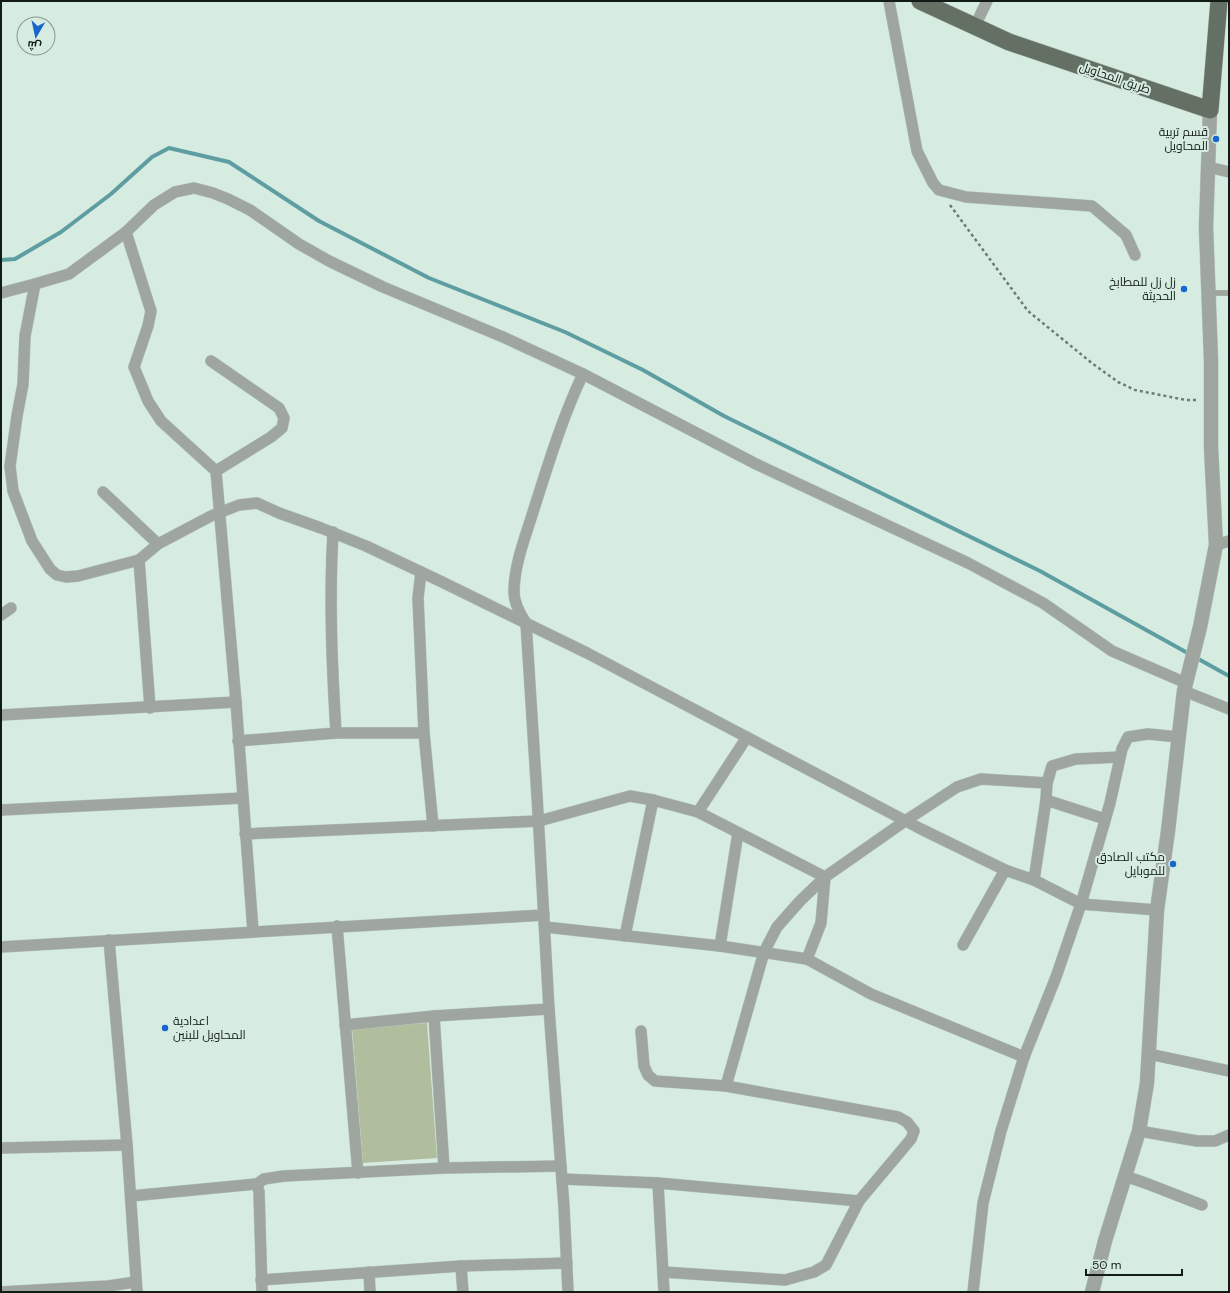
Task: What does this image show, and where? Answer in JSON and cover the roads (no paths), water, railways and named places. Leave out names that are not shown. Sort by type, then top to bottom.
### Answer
[{"type":"main road","name":"طريق المحاويل","points":[[920,1],[1009,42],[1210,110]]},
{"type":"main road","points":[[1210,110],[1219,1]]},
{"type":"street","points":[[889,1],[917,151],[933,183],[939,190],[966,197],[1092,206],[1126,235],[1135,255]]},
{"type":"street","points":[[975,26],[987,1]]},
{"type":"street","points":[[1092,1292],[1104,1241],[1139,1131],[1147,1083],[1157,910],[1185,687],[1216,545],[1210,447],[1211,399],[1206,228],[1210,110]]},
{"type":"street","points":[[1208,168],[1229,172]]},
{"type":"street","points":[[1,293],[69,274],[126,232],[154,204],[175,192],[194,188],[213,193],[250,210],[299,244],[336,264],[383,287],[503,337],[583,374],[756,464],[968,563],[1043,603],[1112,650],[1229,709]]},
{"type":"street","points":[[126,232],[151,311],[148,326],[134,367],[148,402],[161,421],[216,471],[236,702],[253,931]]},
{"type":"street","points":[[35,284],[25,336],[23,384],[10,466],[13,491],[32,540],[50,569],[57,575],[78,576],[139,560],[158,544],[211,516],[239,505],[257,503],[279,513],[333,532],[366,546],[526,623],[587,653],[905,820],[1005,870],[1034,880],[1081,904],[1157,910]]},
{"type":"street","points":[[211,361],[279,408],[284,418],[282,428],[271,437],[216,471]]},
{"type":"street","points":[[568,1292],[562,1178],[549,1009],[526,623],[518,610],[514,593],[520,556],[556,440],[583,374]]},
{"type":"street","points":[[104,492],[158,544]]},
{"type":"street","points":[[333,532],[331,568],[331,642],[336,733]]},
{"type":"street","points":[[1216,545],[1229,541]]},
{"type":"street","points":[[139,560],[150,708]]},
{"type":"street","points":[[421,572],[418,598],[424,733],[433,826]]},
{"type":"street","points":[[1,615],[11,608]]},
{"type":"street","points":[[1,715],[150,708],[236,702]]},
{"type":"street","points":[[238,741],[336,733],[424,733]]},
{"type":"street","points":[[973,1292],[983,1203],[1001,1131],[1024,1057],[1056,977],[1081,904],[1105,820],[1122,749],[1128,737],[1148,734],[1179,737]]},
{"type":"street","points":[[698,812],[747,737]]},
{"type":"street","points":[[1034,880],[1046,800],[1047,783],[1052,766],[1076,760],[1120,757]]},
{"type":"street","points":[[726,1086],[764,952],[777,927],[800,900],[825,877],[905,820],[957,787],[981,779],[1047,783]]},
{"type":"street","points":[[245,834],[539,821],[630,796],[653,800],[698,812],[825,877]]},
{"type":"street","points":[[1,810],[243,798]]},
{"type":"street","points":[[625,936],[653,800]]},
{"type":"street","points":[[1046,800],[1105,820]]},
{"type":"street","points":[[720,946],[738,833]]},
{"type":"street","points":[[963,945],[1005,870]]},
{"type":"street","points":[[807,959],[821,923],[825,877]]},
{"type":"street","points":[[1,946],[544,915]]},
{"type":"street","points":[[337,926],[358,1173]]},
{"type":"street","points":[[545,927],[720,946],[807,959],[871,994],[1024,1057]]},
{"type":"street","points":[[1,1292],[108,1286],[136,1287],[131,1196],[109,940]]},
{"type":"street","points":[[345,1025],[434,1016],[549,1009]]},
{"type":"street","points":[[434,1016],[444,1168]]},
{"type":"street","points":[[641,1031],[644,1066],[648,1075],[656,1081],[726,1086],[898,1117],[907,1122],[914,1131],[911,1139],[859,1201],[826,1265],[803,1276],[786,1280],[663,1272]]},
{"type":"street","points":[[1149,1054],[1229,1071]]},
{"type":"street","points":[[1139,1131],[1197,1141],[1215,1141],[1229,1135]]},
{"type":"street","points":[[1,1148],[127,1145]]},
{"type":"street","points":[[131,1196],[257,1184],[264,1179],[284,1176],[444,1168],[560,1166]]},
{"type":"street","points":[[1125,1176],[1202,1205]]},
{"type":"street","points":[[562,1178],[658,1183],[859,1201]]},
{"type":"street","points":[[658,1183],[664,1292]]},
{"type":"street","points":[[257,1184],[259,1192],[262,1292]]},
{"type":"street","points":[[261,1280],[461,1266],[567,1263]]},
{"type":"street","points":[[461,1266],[463,1292]]},
{"type":"street","points":[[369,1272],[370,1292]]},
{"type":"lane","points":[[1208,292],[1229,293]]},
{"type":"waterway","points":[[1,260],[15,259],[61,232],[111,194],[152,157],[169,148],[229,162],[319,221],[429,278],[565,332],[643,370],[724,416],[1040,571],[1229,676]]},
{"type":"place","name":"قسم تربية المحاويل","points":[[1216,139]]},
{"type":"place","name":"زل زل للمطابخ الحديثة","points":[[1184,289]]},
{"type":"place","name":"مكتب الصادق للموبايل","points":[[1173,864]]},
{"type":"place","name":"اعدادية المحاويل للبنين","points":[[165,1028]]}]
